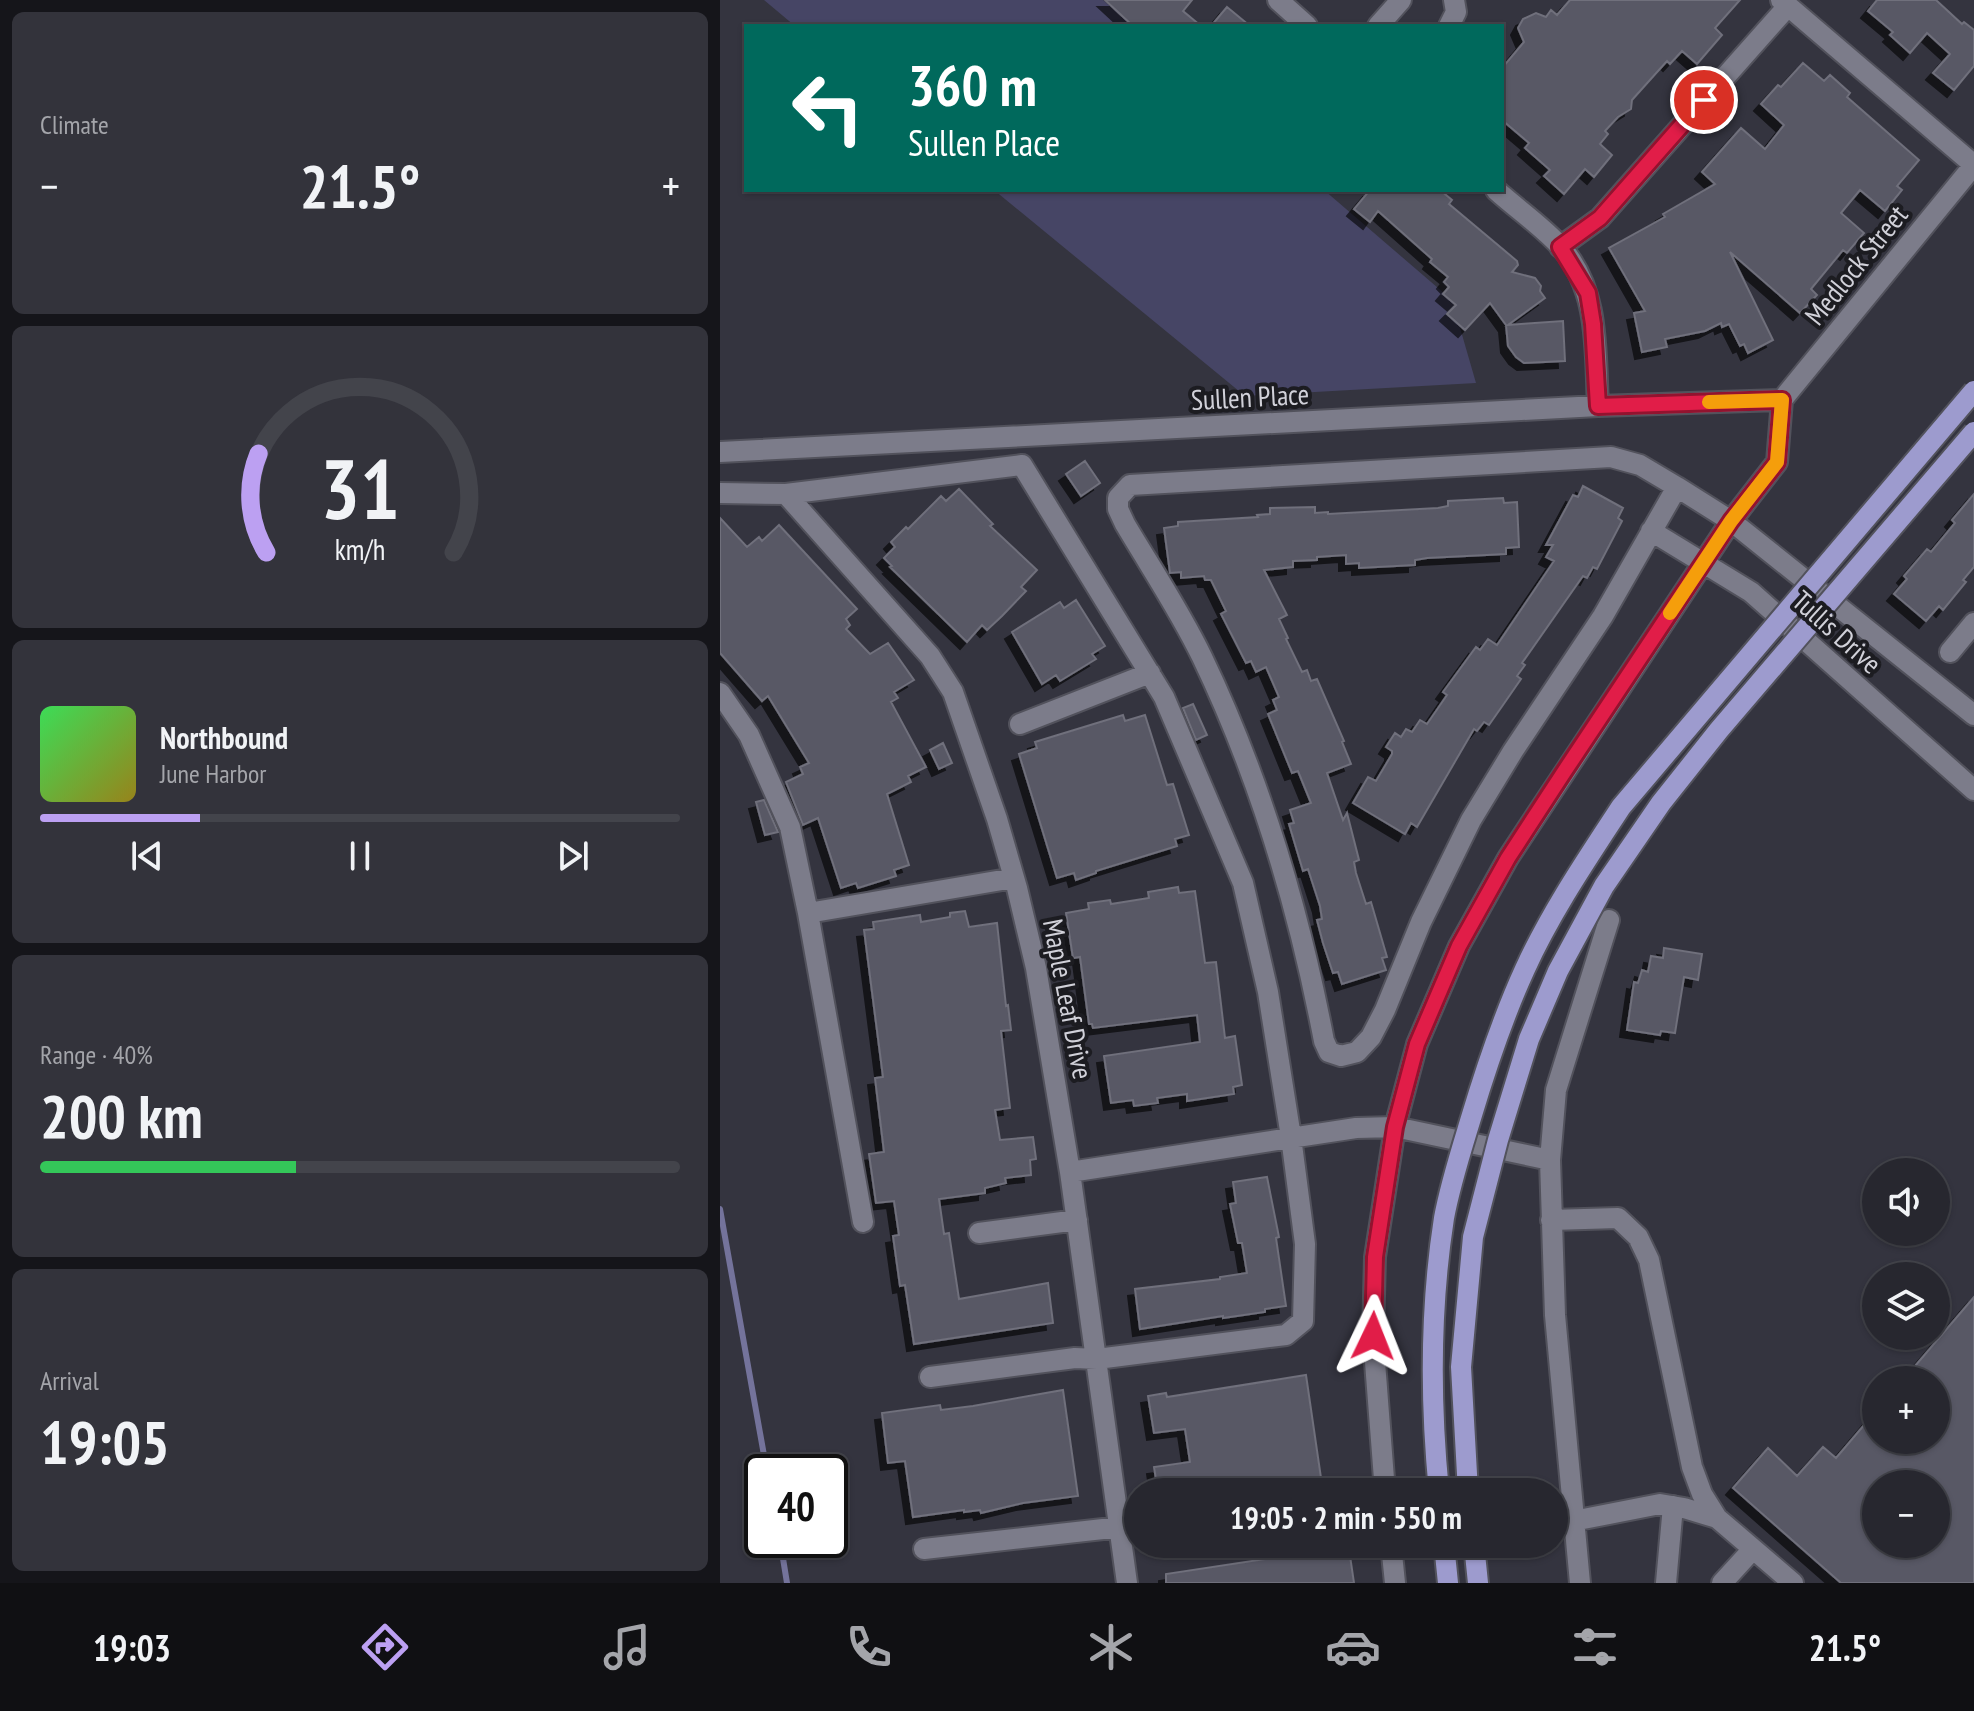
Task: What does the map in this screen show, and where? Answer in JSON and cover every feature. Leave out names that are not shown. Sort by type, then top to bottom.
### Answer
[{"type":"main road","points":[[1438,1478],[1432,1366],[1436,1283],[1445,1215],[1461,1150],[1486,1071],[1525,968],[1572,882],[1621,807],[1974,391]]},
{"type":"main road","points":[[1467,1478],[1461,1367],[1473,1237],[1529,1039],[1558,971],[1604,886],[1661,803],[1719,730],[1974,432]]},
{"type":"main road","points":[[1445,1558],[1448,1583]]},
{"type":"main road","points":[[1475,1558],[1478,1583]]},
{"type":"street","points":[[1278,0],[1305,24]]},
{"type":"street","points":[[1380,24],[1401,0]]},
{"type":"street","points":[[1450,24],[1456,12],[1454,0]]},
{"type":"street","points":[[1560,247],[1600,218],[1784,3],[1974,165]]},
{"type":"street","name":"Medlock Street","points":[[1782,400],[1974,165]]},
{"type":"street","points":[[1498,192],[1560,247],[1588,293],[1598,406]]},
{"type":"street","points":[[1384,1478],[1373,1336],[1375,1257],[1395,1127],[1417,1044],[1459,946],[1508,858],[1731,521],[1777,462],[1782,400]]},
{"type":"street","name":"Sullen Place","points":[[720,452],[1598,406],[1782,400]]},
{"type":"street","name":"Tullis Drive","points":[[1974,715],[1731,521],[1640,465],[1611,457],[1130,485],[1118,498],[1118,509],[1125,524],[1201,655],[1230,723],[1287,883],[1309,960],[1329,1052],[1341,1056],[1357,1052],[1371,1037],[1421,922],[1471,820],[1603,616],[1651,531],[1751,592],[1974,790]]},
{"type":"street","points":[[720,493],[786,494],[1022,465],[1164,697],[1243,883],[1268,992],[1291,1137],[1305,1244],[1303,1321],[1286,1335],[930,1377]]},
{"type":"street","points":[[1651,531],[1677,487]]},
{"type":"street","name":"Maple Leaf Drive","points":[[786,494],[930,656],[953,692],[1014,878],[1036,968],[1124,1518]]},
{"type":"street","points":[[1950,652],[1974,623]]},
{"type":"street","points":[[1020,724],[1150,673]]},
{"type":"street","points":[[720,693],[749,735],[790,827],[863,1222]]},
{"type":"street","points":[[808,913],[1014,878]]},
{"type":"street","points":[[1580,1583],[1555,1315],[1550,1160],[1556,1090],[1609,920]]},
{"type":"street","points":[[1070,1172],[1356,1128],[1395,1127],[1550,1160]]},
{"type":"street","points":[[1551,1220],[1618,1218],[1638,1237],[1649,1260],[1692,1467],[1702,1494],[1717,1518],[1793,1583]]},
{"type":"street","points":[[979,1233],[1077,1220]]},
{"type":"street","points":[[1573,1521],[1660,1504],[1717,1518]]},
{"type":"street","points":[[1666,1583],[1673,1506]]},
{"type":"street","points":[[924,1549],[1124,1536]]},
{"type":"street","points":[[1722,1583],[1753,1549]]},
{"type":"street","name":"Maple Leaf Drive","points":[[1127,1558],[1127,1583]]},
{"type":"street","points":[[1392,1558],[1395,1583]]},
{"type":"shaded area","points":[[764,0],[1103,0],[1131,24],[793,24]]},
{"type":"shaded area","points":[[996,192],[1326,192],[1452,300],[1476,383],[1245,396]]},
{"type":"building","points":[[1105,0],[1192,0],[1183,11],[1199,24],[1131,24]]},
{"type":"building","points":[[1570,0],[1740,0],[1715,28],[1722,35],[1697,64],[1682,51],[1670,64],[1667,61],[1632,100],[1631,109],[1605,131],[1608,134],[1600,144],[1612,155],[1594,177],[1585,169],[1564,194],[1544,176],[1550,170],[1525,148],[1529,143],[1504,122],[1504,66],[1524,42],[1518,28],[1523,19],[1536,13],[1546,17],[1551,10],[1557,15]]},
{"type":"building","points":[[1877,0],[1936,0],[1962,24],[1964,22],[1974,30],[1974,66],[1954,90],[1933,73],[1950,54],[1927,33],[1910,53],[1890,35],[1893,32],[1868,11]]},
{"type":"building","points":[[1227,7],[1248,24],[1213,24]]},
{"type":"building","points":[[1803,63],[1824,81],[1830,75],[1850,93],[1847,97],[1919,160],[1897,186],[1902,190],[1885,211],[1860,190],[1841,213],[1864,233],[1847,253],[1843,250],[1811,289],[1817,295],[1800,313],[1730,252],[1773,340],[1748,353],[1744,344],[1740,346],[1729,324],[1722,327],[1721,323],[1705,331],[1665,339],[1667,347],[1642,352],[1634,313],[1645,311],[1609,248],[1665,217],[1663,214],[1715,184],[1702,172],[1741,128],[1765,149],[1784,125],[1761,104]]},
{"type":"building","points":[[1368,192],[1442,192],[1452,200],[1449,204],[1517,261],[1518,265],[1512,272],[1535,278],[1541,286],[1540,291],[1545,298],[1508,325],[1563,321],[1565,361],[1524,363],[1516,357],[1508,346],[1506,325],[1490,303],[1465,330],[1447,314],[1456,305],[1443,294],[1449,287],[1444,282],[1448,277],[1430,262],[1432,259],[1378,211],[1370,222],[1354,209]]},
{"type":"building","points":[[1085,461],[1100,483],[1081,496],[1066,474]]},
{"type":"building","points":[[1583,486],[1623,508],[1618,518],[1622,521],[1597,569],[1593,567],[1587,578],[1583,576],[1522,663],[1525,665],[1517,676],[1521,679],[1489,725],[1484,722],[1477,731],[1474,729],[1417,827],[1411,823],[1405,834],[1353,803],[1368,777],[1376,781],[1392,754],[1386,747],[1395,733],[1401,737],[1406,729],[1412,732],[1420,720],[1427,724],[1447,695],[1443,692],[1476,647],[1480,650],[1488,639],[1497,645],[1554,561],[1546,557],[1553,545],[1546,545],[1573,495],[1578,497]]},
{"type":"building","points":[[959,489],[993,524],[990,526],[1037,570],[1021,587],[1026,591],[1002,616],[987,630],[982,625],[967,642],[884,558],[895,547],[891,542],[906,527],[908,529],[941,496],[946,501]]},
{"type":"building","points":[[1974,494],[1974,567],[1943,610],[1939,606],[1926,621],[1894,594],[1907,579],[1904,576],[1927,549],[1931,552]]},
{"type":"building","points":[[1503,498],[1504,503],[1517,502],[1519,547],[1506,548],[1506,554],[1427,558],[1415,560],[1415,565],[1359,568],[1359,563],[1346,564],[1346,555],[1293,561],[1293,567],[1264,570],[1287,615],[1279,619],[1286,639],[1302,672],[1307,670],[1311,681],[1317,679],[1351,764],[1327,773],[1343,820],[1347,813],[1359,860],[1354,862],[1356,873],[1366,904],[1371,902],[1387,957],[1382,958],[1386,970],[1342,984],[1338,972],[1333,973],[1323,943],[1317,920],[1322,919],[1320,906],[1308,869],[1303,871],[1289,824],[1294,823],[1290,810],[1311,803],[1298,771],[1292,773],[1268,714],[1277,710],[1273,700],[1279,697],[1266,667],[1256,672],[1251,661],[1246,663],[1221,614],[1226,611],[1211,580],[1205,580],[1204,576],[1181,578],[1181,572],[1170,573],[1164,528],[1178,526],[1178,522],[1258,517],[1270,514],[1270,508],[1315,507],[1315,513],[1328,514],[1438,508],[1448,506],[1448,501]]},
{"type":"building","points":[[720,518],[747,547],[759,537],[762,541],[779,525],[857,609],[846,619],[850,625],[846,629],[870,654],[888,643],[914,680],[894,692],[898,698],[891,702],[926,767],[908,776],[911,782],[887,794],[909,865],[894,870],[896,876],[858,888],[856,883],[841,888],[818,818],[803,825],[786,782],[803,774],[800,767],[809,763],[768,696],[762,701],[720,653]]},
{"type":"building","points":[[1076,600],[1105,646],[1092,654],[1096,659],[1060,681],[1056,675],[1042,684],[1012,632],[1060,602],[1064,608]]},
{"type":"building","points":[[1193,704],[1207,735],[1196,740],[1183,708]]},
{"type":"building","points":[[1123,715],[1125,721],[1145,715],[1167,785],[1173,784],[1189,835],[1175,839],[1177,846],[1076,880],[1074,873],[1057,878],[1019,754],[1037,748],[1035,742]]},
{"type":"building","points":[[943,743],[952,763],[939,769],[930,750]]},
{"type":"building","points":[[764,800],[778,832],[765,835],[756,802]]},
{"type":"building","points":[[1178,887],[1179,893],[1195,891],[1205,963],[1216,962],[1225,1038],[1235,1036],[1242,1085],[1233,1087],[1234,1094],[1187,1101],[1187,1094],[1157,1098],[1158,1103],[1134,1106],[1133,1100],[1111,1103],[1104,1056],[1200,1042],[1197,1015],[1093,1028],[1089,1024],[1080,957],[1073,958],[1066,913],[1089,909],[1088,903],[1110,900],[1111,904],[1149,898],[1148,892]]},
{"type":"building","points":[[965,911],[969,927],[997,923],[1011,1030],[1001,1031],[1010,1108],[995,1110],[1000,1140],[1033,1137],[1036,1159],[1030,1160],[1031,1175],[1005,1178],[1006,1183],[985,1188],[985,1193],[939,1199],[944,1234],[949,1233],[959,1299],[1048,1283],[1053,1323],[914,1344],[905,1285],[900,1286],[893,1236],[899,1235],[894,1201],[876,1203],[869,1154],[884,1152],[875,1078],[883,1077],[864,930],[874,929],[873,922],[920,915],[921,922]]},
{"type":"building","points":[[1664,948],[1702,954],[1698,980],[1684,977],[1675,1033],[1661,1031],[1660,1035],[1627,1030],[1634,982],[1638,983],[1642,970],[1648,972],[1651,956],[1663,958]]},
{"type":"building","points":[[1267,1177],[1279,1237],[1276,1238],[1286,1306],[1265,1309],[1265,1312],[1140,1329],[1135,1289],[1247,1273],[1230,1204],[1236,1203],[1233,1182]]},
{"type":"building","points":[[1974,1297],[1974,1583],[1841,1583],[1733,1488],[1768,1448],[1797,1476],[1823,1447],[1836,1458],[1862,1427],[1862,1454],[1950,1454],[1950,1366],[1915,1366],[1929,1350],[1950,1350],[1950,1325]]},
{"type":"building","points":[[1306,1375],[1321,1478],[1156,1478],[1154,1467],[1190,1462],[1185,1429],[1154,1433],[1148,1396],[1166,1393],[1167,1397]]},
{"type":"building","points":[[1063,1390],[1078,1496],[1023,1503],[981,1513],[980,1510],[964,1510],[913,1517],[905,1461],[888,1463],[882,1413],[940,1405],[941,1410],[973,1406]]},
{"type":"building","points":[[1271,1558],[1350,1558],[1354,1583],[1166,1583],[1166,1574]]},
{"type":"waterway","points":[[720,1209],[764,1454]]},
{"type":"waterway","points":[[783,1558],[787,1583]]},
{"type":"slow traffic","points":[[1670,613],[1731,521],[1777,462],[1782,400],[1709,402]]},
{"type":"route","points":[[1373,1336],[1375,1257],[1395,1127],[1417,1044],[1459,946],[1508,858],[1564,772],[1731,521],[1777,462],[1782,400],[1598,406],[1588,293],[1560,247],[1600,218],[1704,100]]}]
